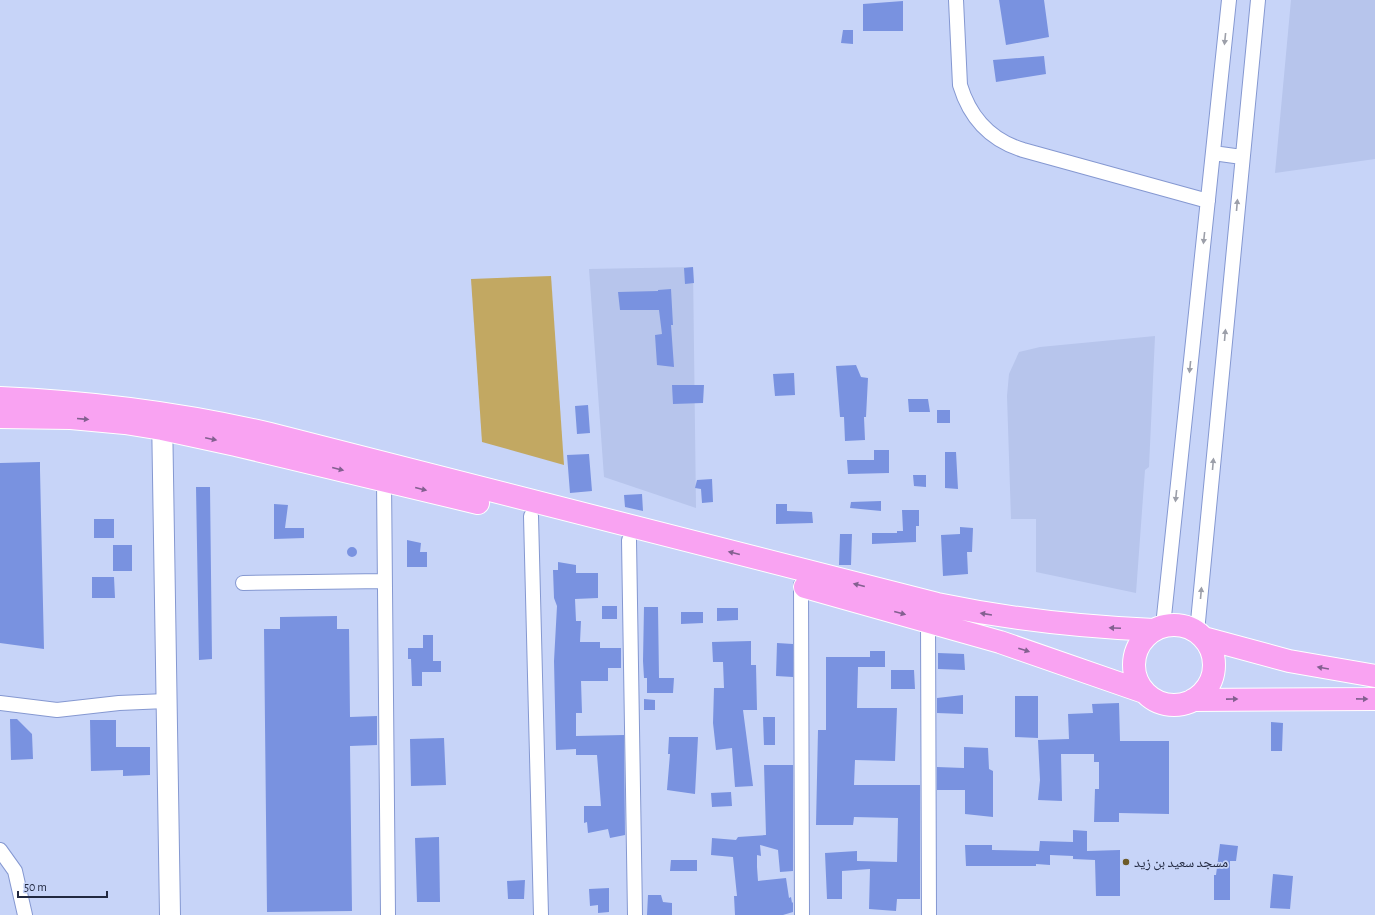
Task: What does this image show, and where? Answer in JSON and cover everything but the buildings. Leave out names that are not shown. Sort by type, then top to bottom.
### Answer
[{"type":"highway","points":[[0,398],[94,404],[162,420],[384,480],[629,540],[928,620],[1058,661],[1144,692],[1154,700],[1167,705],[1185,704],[1193,700],[1207,688],[1214,672],[1213,654],[1200,635]]},
{"type":"highway","points":[[0,417],[44,417],[125,423],[162,420],[270,434],[937,604],[980,613],[1038,622],[1103,628],[1158,628],[1181,626],[1200,635],[1260,655],[1318,668],[1375,676]]},
{"type":"highway","points":[[0,426],[44,417]]},
{"type":"highway","points":[[1144,692],[1135,676],[1134,658],[1141,642],[1158,628]]},
{"type":"highway","points":[[1193,700],[1375,699]]},
{"type":"street","points":[[956,0],[960,85],[966,102],[974,117],[991,135],[1023,150],[1208,201]]},
{"type":"street","points":[[1158,628],[1208,201],[1229,0]]},
{"type":"street","points":[[1200,635],[1242,157],[1258,0]]},
{"type":"street","points":[[1213,153],[1242,157]]},
{"type":"street","points":[[162,420],[170,915]]},
{"type":"street","points":[[384,480],[388,915]]},
{"type":"street","points":[[531,516],[541,915]]},
{"type":"street","points":[[629,540],[635,915]]},
{"type":"street","points":[[243,583],[384,581]]},
{"type":"street","points":[[800,585],[802,915]]},
{"type":"street","points":[[928,620],[929,915]]},
{"type":"street","points":[[0,702],[56,710],[119,703],[166,701]]},
{"type":"street","points":[[0,850],[15,871],[25,915]]},
{"type":"shaded area","points":[[1291,0],[1375,0],[1375,159],[1275,173]]},
{"type":"shaded area","points":[[693,267],[696,508],[604,477],[589,269]]},
{"type":"shaded area","points":[[551,276],[564,465],[482,442],[471,279]]},
{"type":"shaded area","points":[[1155,336],[1149,467],[1145,470],[1136,593],[1036,572],[1036,519],[1011,519],[1007,396],[1009,374],[1019,352],[1040,347]]},
{"type":"place","name":"مسجد سعيد بن زيد","points":[[1126,862]]}]
